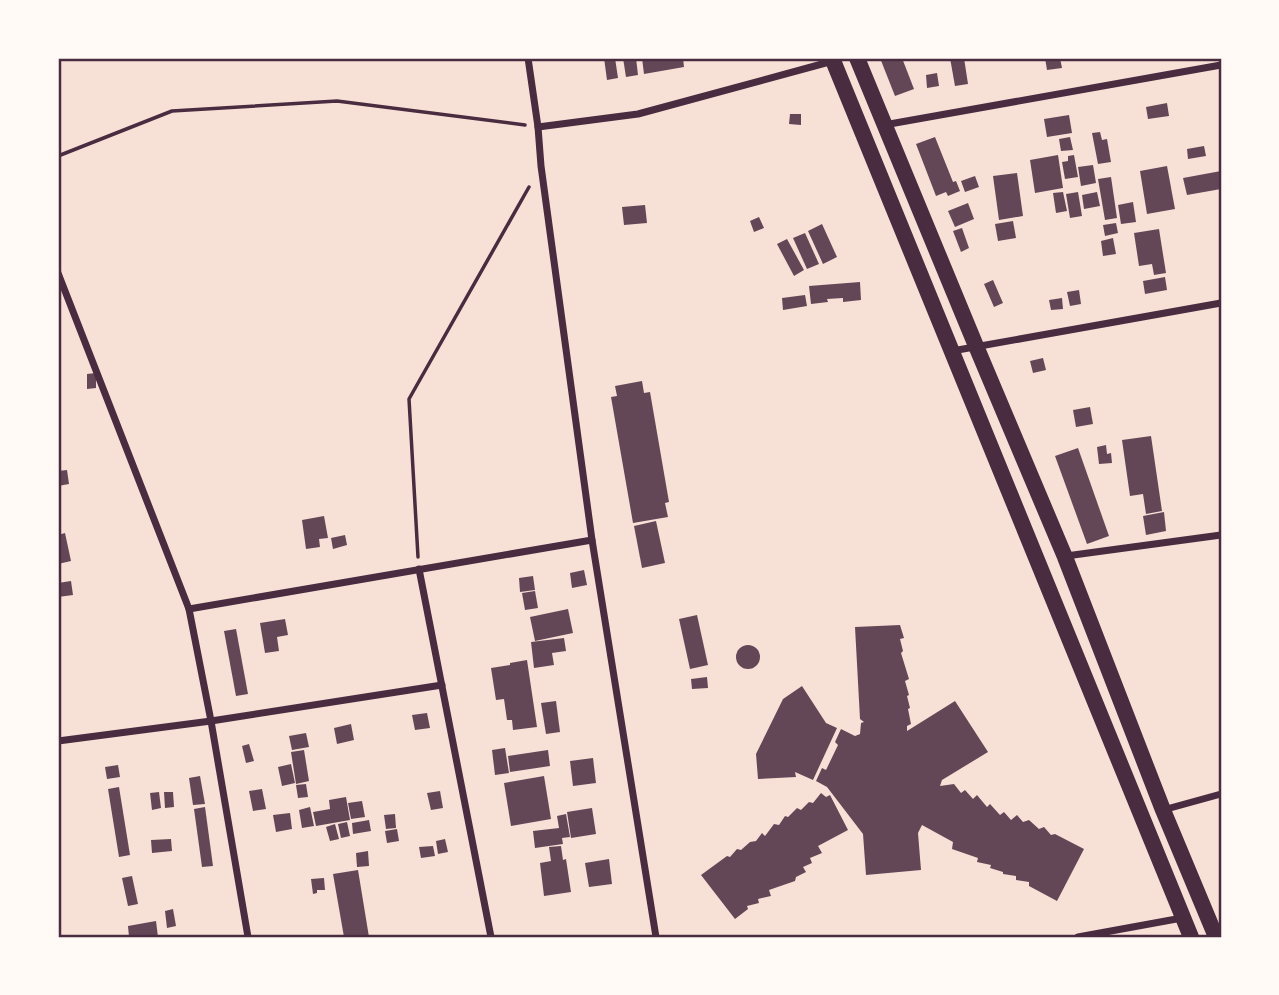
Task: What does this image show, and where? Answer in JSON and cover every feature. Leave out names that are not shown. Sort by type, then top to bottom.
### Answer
[{"type":"highway","points":[[858,58],[975,346],[1065,556],[1163,810],[1216,937]]},
{"type":"highway","points":[[833,59],[1191,937]]},
{"type":"street","points":[[528,58],[592,540],[656,937]]},
{"type":"street","points":[[538,127],[638,114],[833,59]]},
{"type":"street","points":[[884,125],[1221,65]]},
{"type":"street","points":[[58,273],[189,609],[248,937]]},
{"type":"street","points":[[951,352],[1221,303]]},
{"type":"street","points":[[1065,556],[1221,535]]},
{"type":"street","points":[[189,609],[592,540]]},
{"type":"street","points":[[419,569],[491,937]]},
{"type":"street","points":[[58,741],[211,721],[442,685]]},
{"type":"street","points":[[1163,810],[1221,794]]},
{"type":"street","points":[[1078,937],[1183,918]]},
{"type":"path","points":[[58,156],[172,111],[185,110],[337,101],[538,127]]},
{"type":"path","points":[[419,569],[409,399],[541,166]]},
{"type":"building","points":[[604,58],[615,58],[618,78],[607,80]]},
{"type":"building","points":[[623,58],[636,58],[638,75],[626,77]]},
{"type":"building","points":[[642,58],[683,58],[684,67],[644,74]]},
{"type":"building","points":[[880,58],[902,58],[914,89],[895,96]]},
{"type":"building","points":[[950,58],[964,58],[968,84],[955,86]]},
{"type":"building","points":[[1045,58],[1060,58],[1062,68],[1047,70]]},
{"type":"building","points":[[937,73],[939,86],[927,88],[926,75]]},
{"type":"building","points":[[1167,103],[1169,116],[1148,119],[1146,107]]},
{"type":"building","points":[[790,114],[801,114],[801,125],[789,124]]},
{"type":"building","points":[[1069,115],[1072,133],[1047,137],[1044,119]]},
{"type":"building","points":[[1100,132],[1102,140],[1107,139],[1111,162],[1098,164],[1092,133]]},
{"type":"building","points":[[935,137],[953,182],[956,181],[960,191],[948,196],[946,192],[936,196],[916,144]]},
{"type":"building","points":[[1070,137],[1073,150],[1061,151],[1059,139]]},
{"type":"building","points":[[1204,146],[1206,156],[1188,159],[1187,149]]},
{"type":"building","points":[[1058,155],[1063,188],[1035,193],[1030,160]]},
{"type":"building","points":[[1074,155],[1078,177],[1065,179],[1062,162],[1068,161],[1068,156]]},
{"type":"building","points":[[1093,165],[1096,183],[1081,186],[1078,167]]},
{"type":"building","points":[[1167,166],[1175,209],[1147,214],[1140,171]]},
{"type":"building","points":[[1221,171],[1221,189],[1187,195],[1183,178]]},
{"type":"building","points":[[1017,173],[1023,216],[999,220],[993,176]]},
{"type":"building","points":[[975,176],[979,187],[965,192],[961,181]]},
{"type":"building","points":[[1111,177],[1117,218],[1105,220],[1098,179]]},
{"type":"building","points":[[1063,192],[1067,211],[1056,213],[1053,193]]},
{"type":"building","points":[[1078,192],[1082,216],[1070,218],[1066,194]]},
{"type":"building","points":[[1097,192],[1100,206],[1084,209],[1082,195]]},
{"type":"building","points":[[1133,202],[1136,222],[1121,224],[1118,205]]},
{"type":"building","points":[[968,203],[974,219],[955,227],[948,211]]},
{"type":"building","points":[[645,205],[647,223],[624,225],[622,207]]},
{"type":"building","points":[[759,217],[764,228],[754,232],[750,221]]},
{"type":"building","points":[[1013,221],[1016,238],[998,241],[995,224]]},
{"type":"building","points":[[1116,223],[1118,233],[1105,236],[1103,225]]},
{"type":"building","points":[[822,224],[837,257],[823,264],[808,231]]},
{"type":"building","points":[[962,228],[969,248],[961,252],[953,231]]},
{"type":"building","points":[[1159,229],[1166,273],[1154,275],[1152,264],[1139,266],[1134,233]]},
{"type":"building","points":[[805,233],[819,264],[807,269],[793,238]]},
{"type":"building","points":[[1113,238],[1116,254],[1103,256],[1101,241]]},
{"type":"building","points":[[787,239],[804,270],[794,276],[777,244]]},
{"type":"building","points":[[1165,277],[1167,290],[1145,294],[1143,281]]},
{"type":"building","points":[[993,280],[1003,303],[994,307],[984,284]]},
{"type":"building","points":[[860,282],[861,300],[843,302],[843,298],[827,299],[828,302],[811,304],[809,286]]},
{"type":"building","points":[[1079,290],[1081,304],[1070,306],[1067,292]]},
{"type":"building","points":[[805,295],[807,306],[783,310],[782,298]]},
{"type":"building","points":[[1062,298],[1063,309],[1051,310],[1049,300]]},
{"type":"building","points":[[1043,358],[1046,370],[1033,373],[1030,361]]},
{"type":"building","points":[[96,373],[96,388],[87,389],[87,374]]},
{"type":"building","points":[[642,381],[644,393],[650,392],[669,502],[665,503],[668,517],[633,523],[611,397],[617,396],[615,386]]},
{"type":"building","points":[[1090,407],[1093,424],[1076,427],[1073,410]]},
{"type":"building","points":[[1151,436],[1162,511],[1146,514],[1143,494],[1130,496],[1122,440]]},
{"type":"building","points":[[1106,445],[1107,454],[1111,453],[1112,463],[1099,464],[1097,447]]},
{"type":"building","points":[[1078,448],[1109,536],[1087,544],[1055,456]]},
{"type":"building","points":[[67,470],[69,484],[58,486],[58,471]]},
{"type":"building","points":[[1164,512],[1166,531],[1146,535],[1143,516]]},
{"type":"building","points":[[324,516],[328,538],[319,539],[320,547],[306,549],[302,520]]},
{"type":"building","points":[[656,521],[665,563],[642,568],[634,526]]},
{"type":"building","points":[[65,533],[71,561],[58,564],[58,535]]},
{"type":"building","points":[[345,535],[347,545],[333,549],[331,538]]},
{"type":"building","points":[[584,570],[587,585],[572,588],[570,573]]},
{"type":"building","points":[[533,576],[535,590],[520,592],[519,578]]},
{"type":"building","points":[[71,581],[73,595],[58,597],[58,583]]},
{"type":"building","points":[[535,591],[538,608],[525,610],[522,593]]},
{"type":"building","points":[[568,609],[573,633],[535,641],[530,617]]},
{"type":"building","points":[[697,615],[708,665],[690,669],[679,619]]},
{"type":"building","points":[[285,619],[288,635],[277,637],[279,651],[265,653],[260,623]]},
{"type":"building","points":[[900,625],[904,638],[900,639],[903,651],[901,653],[909,679],[905,681],[911,724],[907,726],[907,731],[955,701],[988,752],[942,780],[940,786],[954,784],[961,793],[965,790],[973,799],[977,795],[987,807],[990,804],[1000,815],[1004,812],[1011,820],[1017,815],[1023,822],[1029,820],[1039,829],[1044,827],[1051,835],[1055,834],[1084,849],[1057,901],[1029,886],[1029,882],[1016,880],[1016,876],[1003,874],[990,868],[991,865],[977,862],[978,858],[952,849],[953,842],[922,825],[918,833],[921,870],[866,875],[863,834],[827,787],[816,781],[822,768],[826,770],[838,745],[835,742],[841,729],[855,736],[860,734],[861,723],[864,722],[860,719],[855,627]]},
{"type":"building","points":[[236,629],[248,694],[236,696],[224,631]]},
{"type":"building","points":[[564,638],[566,651],[552,653],[554,665],[534,668],[531,642]]},
{"type":"building","points":[[748,645],[757,648],[760,657],[757,666],[748,669],[739,666],[736,657],[739,648]]},
{"type":"building","points":[[527,660],[537,727],[513,730],[512,720],[507,720],[504,699],[496,700],[491,668]]},
{"type":"building","points":[[707,677],[708,688],[692,689],[691,679]]},
{"type":"building","points":[[802,686],[826,723],[837,728],[813,780],[795,772],[796,777],[758,779],[756,754],[783,699]]},
{"type":"building","points":[[556,701],[560,732],[546,734],[541,703]]},
{"type":"building","points":[[427,713],[430,728],[415,730],[412,715]]},
{"type":"building","points":[[351,724],[354,740],[337,744],[334,728]]},
{"type":"building","points":[[306,733],[309,747],[292,750],[289,736]]},
{"type":"building","points":[[249,744],[254,761],[246,763],[242,746]]},
{"type":"building","points":[[505,748],[509,773],[495,775],[492,750]]},
{"type":"building","points":[[304,750],[309,781],[296,784],[291,752]]},
{"type":"building","points":[[548,750],[550,766],[510,772],[508,756]]},
{"type":"building","points":[[593,758],[596,783],[573,786],[570,761]]},
{"type":"building","points":[[291,764],[295,783],[282,786],[278,767]]},
{"type":"building","points":[[118,765],[120,777],[107,779],[105,767]]},
{"type":"building","points":[[200,776],[205,804],[193,805],[189,778]]},
{"type":"building","points":[[544,776],[551,819],[511,826],[504,783]]},
{"type":"building","points":[[306,784],[308,797],[298,798],[296,785]]},
{"type":"building","points":[[119,787],[130,855],[119,857],[108,789]]},
{"type":"building","points":[[262,789],[266,809],[253,811],[249,791]]},
{"type":"building","points":[[440,791],[443,808],[431,810],[427,793]]},
{"type":"building","points":[[159,792],[161,808],[152,810],[150,793]]},
{"type":"building","points":[[164,792],[173,792],[174,807],[165,808]]},
{"type":"building","points":[[821,793],[826,797],[830,795],[848,830],[818,846],[822,853],[810,858],[812,863],[803,867],[806,872],[796,877],[795,881],[769,890],[771,896],[758,899],[759,903],[747,906],[748,909],[735,919],[701,875],[727,856],[730,857],[737,849],[741,850],[750,842],[756,841],[762,833],[765,836],[774,824],[779,825],[785,816],[788,817],[797,808],[801,810],[809,802],[813,803]]},
{"type":"building","points":[[346,797],[350,820],[316,826],[313,812],[330,809],[329,800]]},
{"type":"building","points":[[362,801],[365,817],[351,819],[348,803]]},
{"type":"building","points":[[205,807],[213,866],[202,867],[194,809]]},
{"type":"building","points":[[310,807],[314,826],[302,828],[299,810]]},
{"type":"building","points":[[592,808],[596,834],[571,838],[567,812]]},
{"type":"building","points":[[290,813],[292,829],[276,832],[273,815]]},
{"type":"building","points":[[395,814],[396,828],[386,829],[384,815]]},
{"type":"building","points":[[566,814],[570,837],[562,838],[563,844],[535,848],[533,831],[559,828],[557,816]]},
{"type":"building","points":[[369,820],[371,831],[353,834],[352,823]]},
{"type":"building","points":[[347,822],[350,836],[341,838],[338,824]]},
{"type":"building","points":[[335,824],[339,839],[330,841],[326,827]]},
{"type":"building","points":[[397,829],[399,841],[387,843],[385,831]]},
{"type":"building","points":[[171,839],[172,851],[152,853],[151,840]]},
{"type":"building","points":[[445,839],[448,852],[438,854],[436,841]]},
{"type":"building","points":[[433,846],[435,856],[421,858],[419,847]]},
{"type":"building","points":[[561,846],[563,860],[566,859],[571,892],[544,896],[540,863],[551,861],[549,847]]},
{"type":"building","points":[[368,851],[369,866],[357,867],[356,853]]},
{"type":"building","points":[[609,859],[612,884],[589,887],[585,863]]},
{"type":"building","points":[[358,870],[369,937],[344,937],[333,874]]},
{"type":"building","points":[[132,876],[138,904],[128,906],[122,878]]},
{"type":"building","points":[[324,878],[325,890],[317,890],[317,893],[313,894],[311,879]]},
{"type":"building","points":[[173,909],[176,926],[167,928],[165,911]]},
{"type":"building","points":[[156,921],[158,937],[129,937],[128,926]]}]
